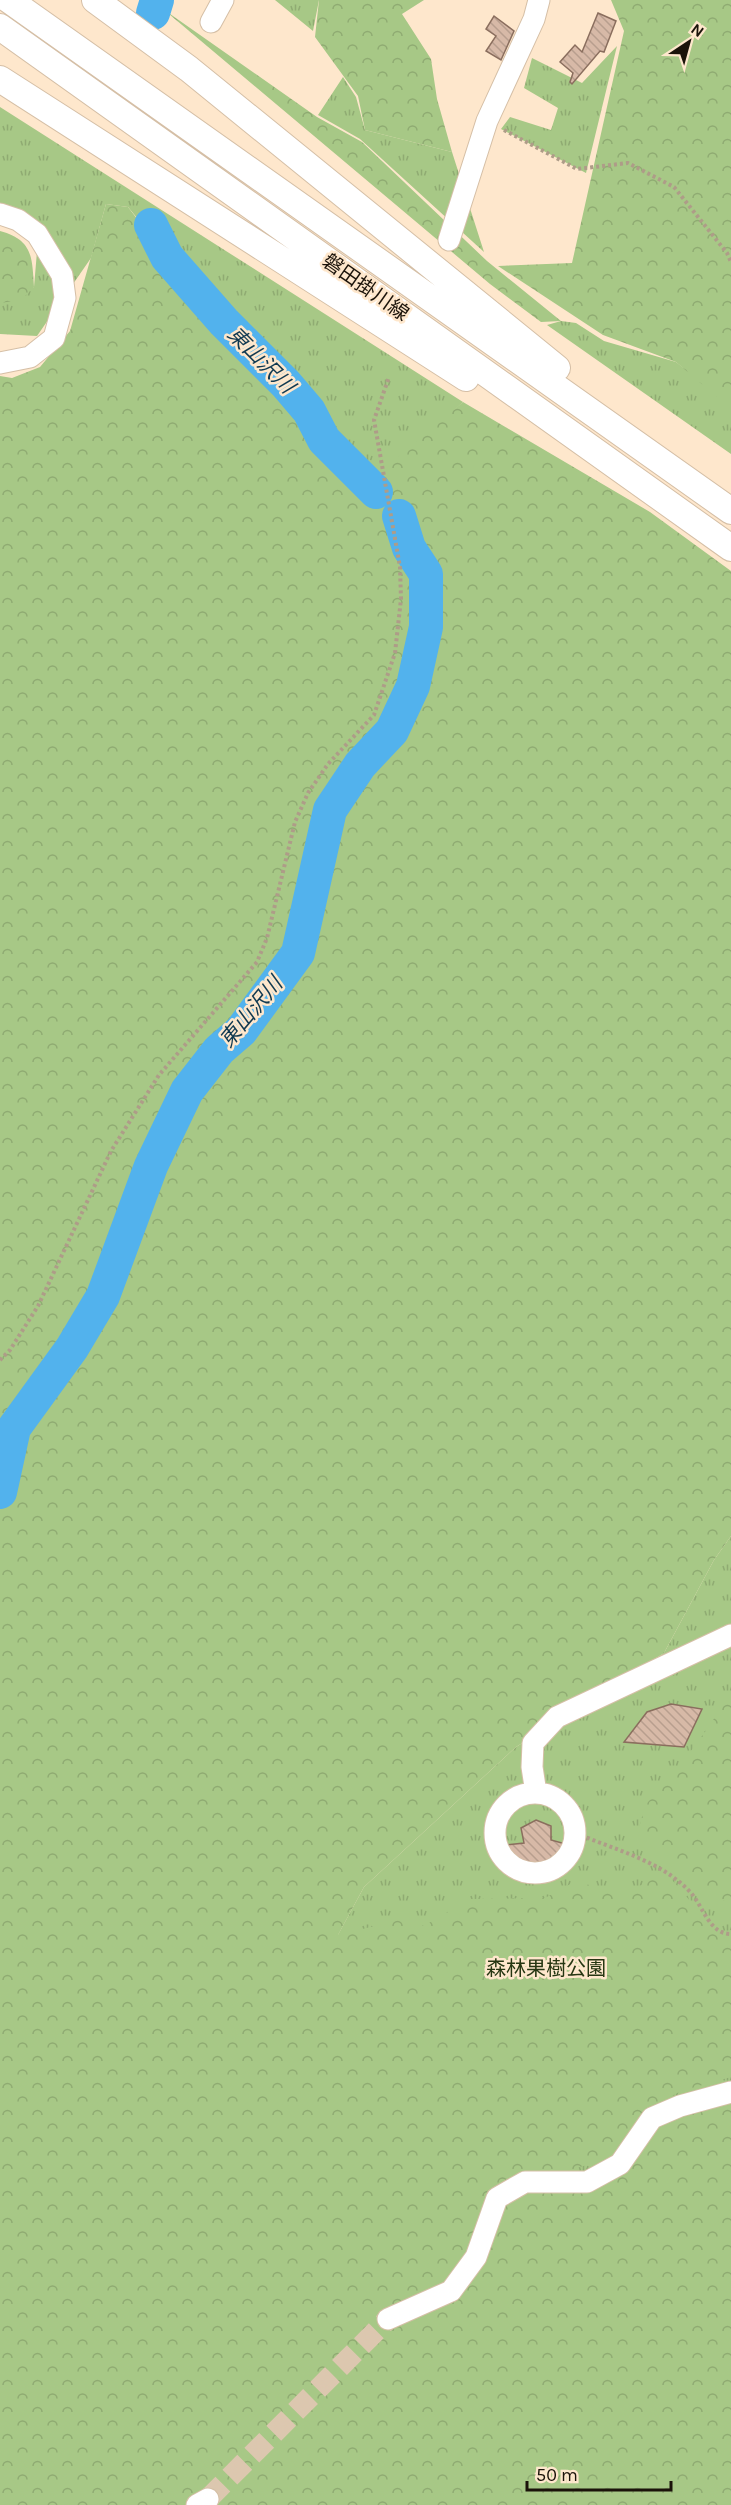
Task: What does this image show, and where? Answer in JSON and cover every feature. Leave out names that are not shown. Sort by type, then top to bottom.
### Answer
[{"type":"main road","name":"磐田掛川線","points":[[9,0],[731,512]]},
{"type":"main road","points":[[95,0],[189,69],[540,355],[731,497]]},
{"type":"main road","name":"磐田掛川線","points":[[0,27],[731,548]]},
{"type":"main road","points":[[0,79],[537,424],[655,494]]},
{"type":"street","points":[[211,22],[224,0]]},
{"type":"street","points":[[449,240],[487,121],[534,19],[539,0]]},
{"type":"street","points":[[0,214],[18,220],[37,234],[62,275],[65,297],[54,338],[30,357],[0,363]]},
{"type":"street","points":[[536,1793],[532,1767],[533,1743],[557,1717],[731,1635]]},
{"type":"street","points":[[536,1793],[551,1796],[564,1805],[573,1818],[576,1833],[572,1849],[564,1861],[551,1870],[535,1873],[520,1870],[507,1861],[498,1848],[495,1833],[498,1817],[507,1804],[520,1796],[536,1793]]},
{"type":"street","points":[[388,2319],[451,2291],[476,2257],[497,2198],[525,2182],[586,2182],[620,2164],[652,2118],[680,2106],[731,2092]]},
{"type":"path","points":[[487,121],[577,169],[628,163],[674,187],[727,253],[731,262]]},
{"type":"path","points":[[0,1360],[10,1350],[38,1306],[111,1151],[159,1075],[257,962],[267,938],[295,822],[308,793],[328,764],[374,715],[395,653],[401,598],[400,567],[374,420],[388,376]]},
{"type":"path","points":[[576,1833],[634,1856],[665,1872],[690,1892],[712,1926],[724,1934],[731,1934]]},
{"type":"green space","points":[[275,0],[319,0],[313,31]]},
{"type":"green space","points":[[319,0],[424,0],[402,14],[431,59],[437,99],[452,152],[365,130],[358,96],[315,37]]},
{"type":"green space","points":[[611,0],[731,0],[731,409],[676,362],[603,335],[498,266],[572,263],[624,31]]},
{"type":"green space","points":[[163,9],[317,117],[362,142],[487,261],[561,321],[541,322],[490,284]]},
{"type":"green space","points":[[617,46],[586,173],[501,129],[510,117],[551,130],[558,108],[524,88],[532,58],[582,83]]},
{"type":"green space","points":[[343,77],[356,97],[365,130],[452,152],[484,252],[360,139],[318,115]]},
{"type":"green space","points":[[0,107],[463,402],[392,468],[333,454],[128,207],[106,204],[91,258],[37,336],[0,334],[0,301],[34,287],[39,228],[0,212]]},
{"type":"green space","points":[[106,204],[128,207],[217,323],[278,385],[328,454],[390,463],[463,402],[650,512],[731,571],[731,1536],[714,1560],[664,1653],[516,1747],[364,1887],[338,1935],[403,1919],[424,1926],[469,1899],[545,1898],[574,1882],[610,1889],[638,1887],[665,1872],[712,1926],[724,1934],[731,1930],[731,2077],[681,2091],[649,2108],[618,2150],[597,2162],[563,2172],[601,2175],[676,2108],[731,2084],[731,2505],[0,2505],[0,376],[12,378],[40,367],[70,331]]},
{"type":"green space","points":[[0,231],[19,239],[29,251],[34,287],[21,300],[0,303]]},
{"type":"green space","points":[[561,321],[576,323],[604,341],[676,362],[731,405],[731,454],[547,325]]},
{"type":"green space","name":"森林果樹公園","points":[[731,1536],[731,2084],[601,2175],[525,2182],[328,2032],[309,1988],[364,1887],[516,1747],[664,1653],[714,1560]]},
{"type":"green space","points":[[731,1691],[731,1903],[712,1897],[669,1858],[637,1836],[645,1805],[671,1778],[710,1725]]},
{"type":"building","points":[[598,13],[616,21],[604,52],[600,51],[572,84],[570,82],[573,73],[560,62],[575,45],[582,52]]},
{"type":"building","points":[[494,16],[514,31],[501,60],[486,51],[496,36],[486,29]]},
{"type":"building","points":[[671,1704],[702,1709],[684,1747],[624,1742],[647,1712]]},
{"type":"building","points":[[536,1820],[551,1826],[551,1840],[569,1845],[562,1858],[547,1866],[528,1867],[512,1858],[505,1845],[524,1843],[521,1828]]},
{"type":"waterway","name":"東山沢川","points":[[153,13],[157,0]]},
{"type":"waterway","name":"東山沢川","points":[[151,225],[167,257],[224,322],[286,384],[309,411],[324,440],[376,492]]},
{"type":"waterway","name":"東山沢川","points":[[0,1492],[14,1428],[72,1348],[103,1296],[151,1166],[187,1091],[219,1050],[241,1031],[298,953],[330,810],[360,765],[392,731],[413,686],[426,627],[426,574],[409,548],[399,516]]},
{"type":"tunnel","points":[[208,2499],[388,2319]]}]
